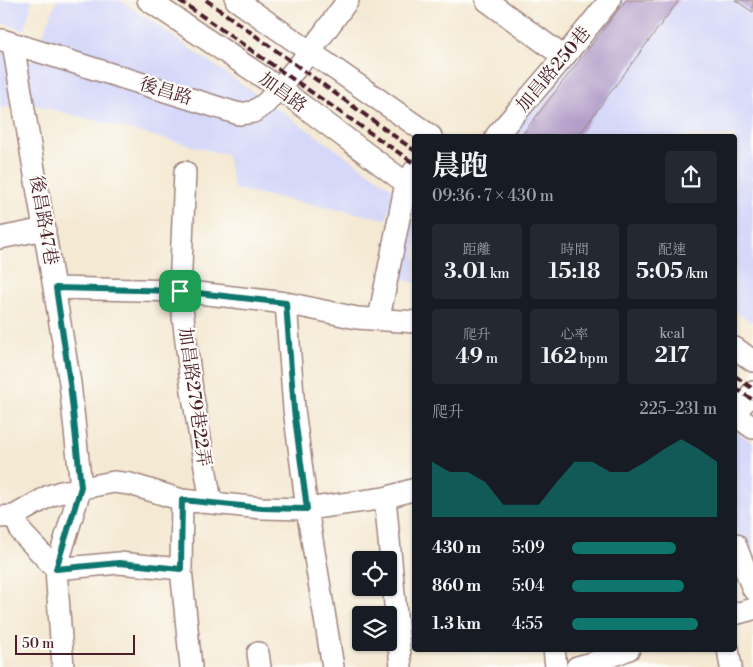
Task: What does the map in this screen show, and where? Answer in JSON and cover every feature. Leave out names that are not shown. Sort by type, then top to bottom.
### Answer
[{"type":"street","name":"加昌路","points":[[148,0],[412,181]]},
{"type":"street","points":[[236,0],[428,134]]},
{"type":"street","name":"後昌路","points":[[7,41],[239,114],[253,112],[266,103],[310,52],[348,0]]},
{"type":"street","points":[[486,0],[564,57]]},
{"type":"street","name":"加昌路250巷","points":[[498,134],[610,0]]},
{"type":"street","name":"後昌路47巷","points":[[7,41],[56,288],[70,383],[81,487]]},
{"type":"street","name":"加昌路279巷22弄","points":[[185,172],[180,291],[192,391],[211,502]]},
{"type":"street","points":[[380,318],[412,181]]},
{"type":"street","points":[[0,238],[45,229]]},
{"type":"street","points":[[56,288],[180,291],[286,303],[357,318],[380,318],[412,322]]},
{"type":"street","points":[[286,303],[294,410],[307,509],[333,667]]},
{"type":"street","points":[[737,349],[753,361]]},
{"type":"street","points":[[737,412],[753,392]]},
{"type":"street","points":[[737,416],[753,428]]},
{"type":"street","points":[[56,569],[7,517],[49,496],[81,487],[114,482],[130,484],[182,500],[262,508],[307,509],[385,498],[412,491]]},
{"type":"street","points":[[63,667],[56,569],[81,487]]},
{"type":"street","points":[[385,498],[400,667]]},
{"type":"street","points":[[182,500],[181,569],[191,667]]},
{"type":"street","points":[[737,549],[753,590]]},
{"type":"street","points":[[56,569],[119,563],[181,569]]},
{"type":"street","points":[[737,613],[753,609]]},
{"type":"street","points":[[554,652],[556,667]]},
{"type":"street","points":[[577,667],[621,652]]},
{"type":"street","points":[[728,652],[730,667]]},
{"type":"shaded area","points":[[0,0],[32,0],[25,30],[0,23]]},
{"type":"shaded area","points":[[57,0],[120,0],[396,191],[386,219],[234,189],[227,155],[35,105],[0,108],[0,52],[32,62]]},
{"type":"shaded area","points":[[617,0],[753,0],[753,323],[737,312],[737,134],[512,134]]},
{"type":"shaded area","points":[[412,222],[412,282],[395,277]]},
{"type":"shaded area","points":[[737,431],[753,443],[753,566],[737,529]]},
{"type":"building","points":[[626,0],[679,0],[579,134],[523,134]]},
{"type":"building","points":[[735,0],[753,0],[753,12]]},
{"type":"railway","points":[[179,0],[412,162]]},
{"type":"railway","points":[[206,0],[412,149]]},
{"type":"railway","points":[[737,377],[753,389]]},
{"type":"railway","points":[[737,389],[753,400]]},
{"type":"route","points":[[56,288],[180,291],[286,303],[294,410],[307,509],[262,508],[182,500],[181,569],[119,563],[56,569],[81,487],[70,383],[56,288]]}]
